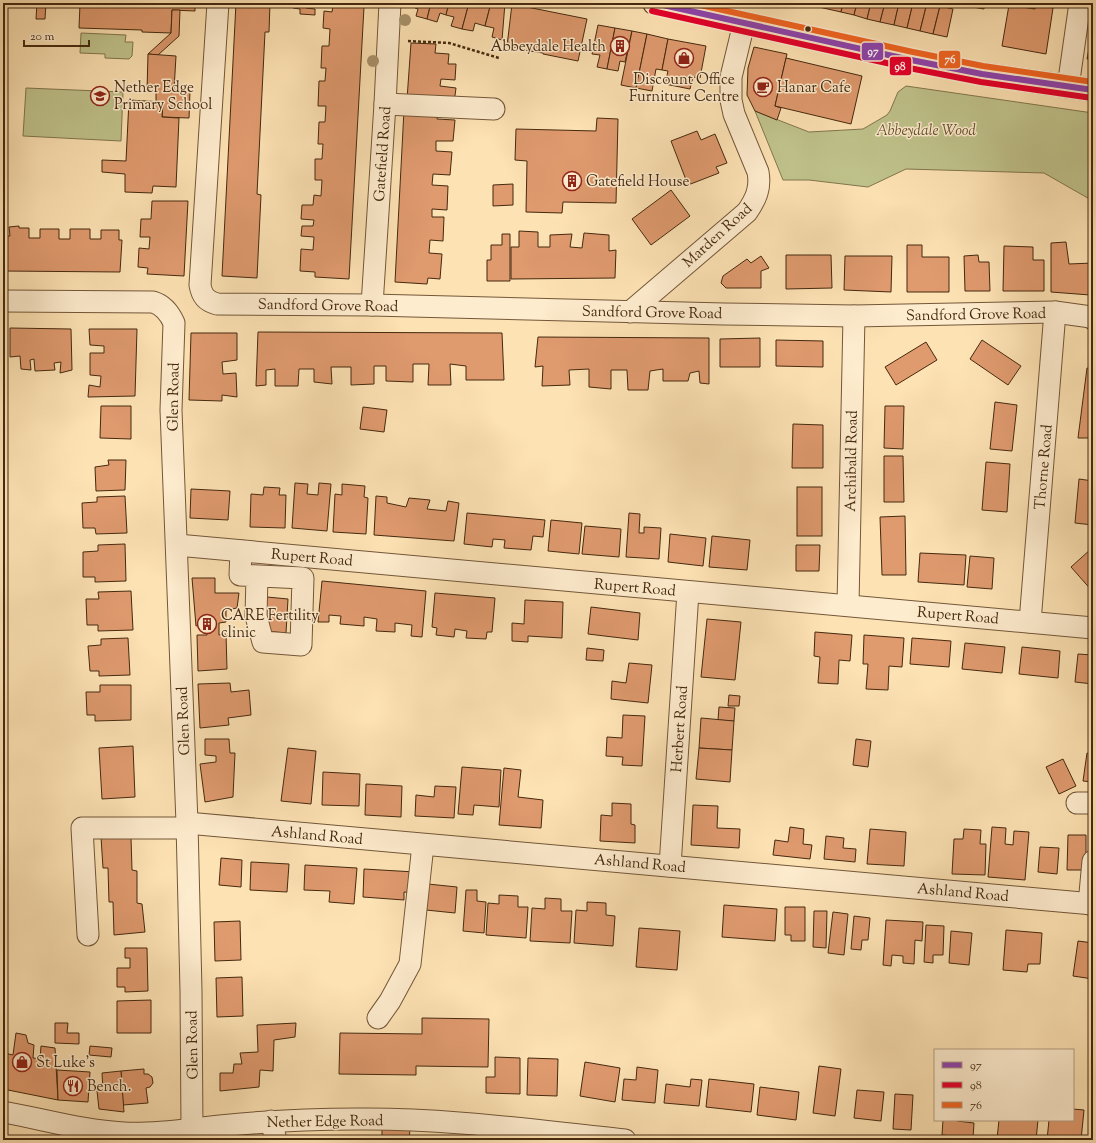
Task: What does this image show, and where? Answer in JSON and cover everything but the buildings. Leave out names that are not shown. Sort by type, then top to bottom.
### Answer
[{"type":"main road","points":[[654,3],[911,60],[982,74],[1093,90]]},
{"type":"street","name":"Sandford Grove Road","points":[[218,3],[200,285],[203,295],[210,302],[217,304],[372,305],[854,316],[1055,312],[1091,317],[1093,319]]},
{"type":"street","name":"Gatefield Road","points":[[372,305],[390,3]]},
{"type":"street","points":[[1068,87],[1080,3]]},
{"type":"street","name":"Marden Road","points":[[630,312],[747,212],[755,199],[758,189],[758,172],[734,114],[731,100],[731,77],[744,22]]},
{"type":"street","points":[[385,104],[494,109]]},
{"type":"street","name":"Glen Road","points":[[3,301],[153,302],[157,303],[170,315],[175,326],[171,410],[187,826],[191,990],[192,1128]]},
{"type":"street","name":"Thorne Road","points":[[1030,622],[1055,312]]},
{"type":"street","name":"Archibald Road","points":[[848,605],[854,316]]},
{"type":"street","name":"Rupert Road","points":[[177,545],[1093,628]]},
{"type":"street","points":[[241,551],[240,575],[257,576]]},
{"type":"street","name":"Herbert Road","points":[[670,866],[688,592]]},
{"type":"street","name":"Ashland Road","points":[[88,935],[82,828],[187,826],[670,866],[1091,904]]},
{"type":"street","points":[[378,1018],[390,1001],[410,964],[423,845]]},
{"type":"street","points":[[1091,904],[1093,861]]},
{"type":"street","name":"Nether Edge Road","points":[[3,1112],[98,1131],[117,1133],[154,1133],[192,1128],[274,1130],[359,1119],[451,1122],[624,1140]]},
{"type":"path","points":[[388,40],[449,43],[499,58]]},
{"type":"green space","points":[[81,33],[126,35],[125,42],[133,42],[132,56],[129,59],[105,58],[105,54],[80,53]]},
{"type":"green space","name":"Abbeydale Wood","points":[[906,86],[1093,113],[1093,201],[1044,173],[906,169],[868,187],[809,180],[783,180],[755,111],[809,132],[863,129],[887,115],[898,92]]},
{"type":"green space","points":[[26,88],[123,92],[121,141],[23,136]]},
{"type":"transit line","name":"97","points":[[654,3],[911,60],[982,74],[1093,90]]},
{"type":"transit line","name":"76","points":[[691,3],[983,66],[1093,82]]},
{"type":"transit line","name":"98","points":[[652,11],[909,68],[981,82],[1092,98]]},
{"type":"place","name":"Abbeydale Health","points":[[620,46]]},
{"type":"place","name":"Discount Office Furniture Centre","points":[[684,58]]},
{"type":"place","name":"Hanar Cafe","points":[[763,87]]},
{"type":"place","name":"Nether Edge Primary School","points":[[100,96]]},
{"type":"place","name":"Gatefield House","points":[[572,181]]},
{"type":"place","name":"CARE Fertility clinic","points":[[207,624]]},
{"type":"place","name":"St Luke’s","points":[[22,1062]]},
{"type":"place","name":"Bench.","points":[[73,1086]]}]
